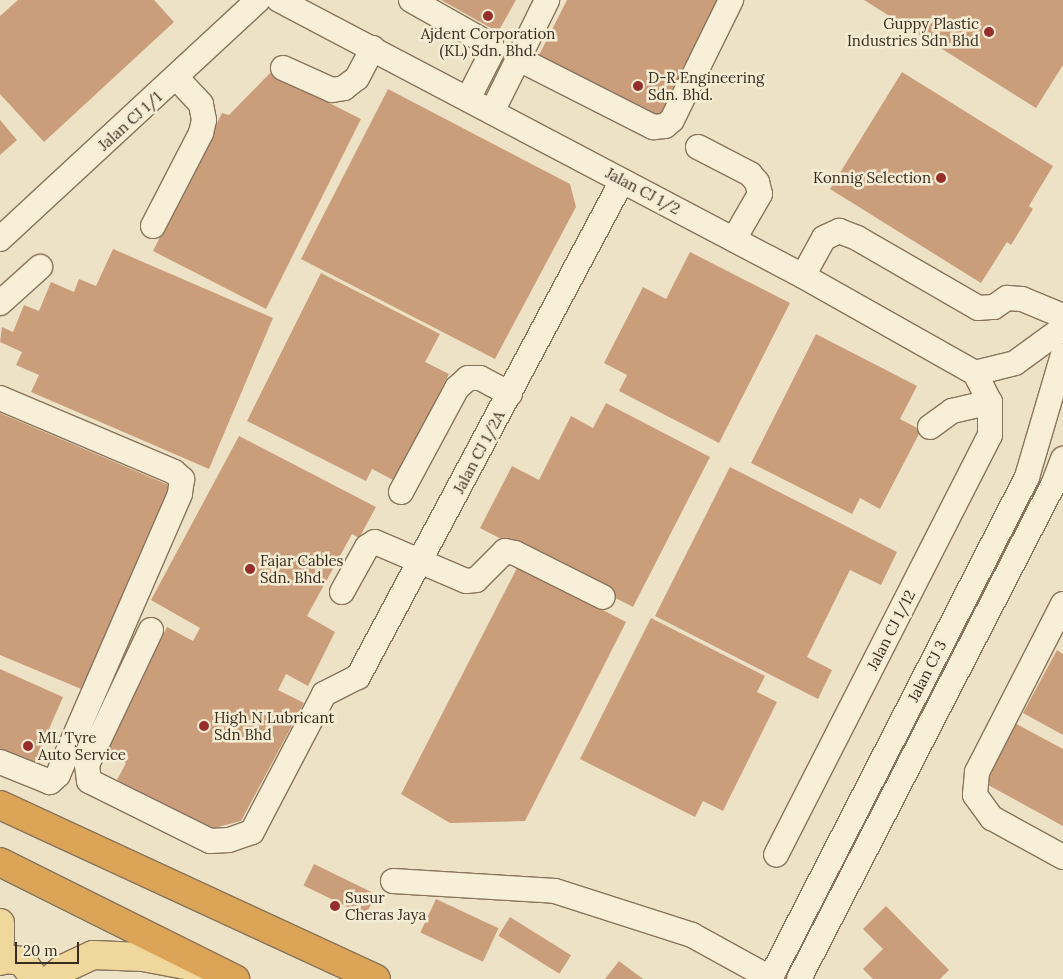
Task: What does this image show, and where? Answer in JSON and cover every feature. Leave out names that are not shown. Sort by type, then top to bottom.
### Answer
[{"type":"highway","points":[[0,805],[376,979]]},
{"type":"highway","points":[[0,862],[226,975]]},
{"type":"main road","points":[[0,941],[6,958],[22,961],[35,979]]},
{"type":"main road","points":[[51,979],[62,969],[93,955],[143,957],[226,975]]},
{"type":"street","name":"Jalan CJ 1/1","points":[[0,239],[177,78],[258,0]]},
{"type":"street","name":"Jalan CJ 1/2","points":[[279,0],[374,48],[734,239],[975,373]]},
{"type":"street","points":[[411,0],[490,45],[492,50],[468,98]]},
{"type":"street","points":[[492,112],[547,0]]},
{"type":"street","points":[[517,58],[653,127],[665,126],[672,120],[731,0]]},
{"type":"street","points":[[283,68],[332,90],[344,88],[357,78],[374,48]]},
{"type":"street","points":[[153,226],[201,133],[204,120],[201,104],[177,78]]},
{"type":"street","points":[[698,147],[750,174],[757,182],[760,194],[734,239]]},
{"type":"street","name":"Jalan CJ 1/2A","points":[[151,630],[87,765],[89,780],[101,789],[210,841],[230,840],[252,832],[324,694],[358,677],[422,560],[622,180]]},
{"type":"street","points":[[803,276],[824,238],[839,231],[857,238],[978,308],[994,307],[1007,298],[1022,299],[1063,316]]},
{"type":"street","points":[[0,303],[40,267]]},
{"type":"street","points":[[930,427],[952,411],[990,402],[975,373],[1015,363],[1063,328]]},
{"type":"street","name":"Jalan CJ 3","points":[[770,978],[1027,477],[1063,355]]},
{"type":"street","points":[[401,492],[457,388],[468,378],[480,378],[510,394]]},
{"type":"street","points":[[0,398],[174,472],[182,479],[180,494],[58,775],[50,782],[0,762]]},
{"type":"street","name":"Jalan CJ 1/12","points":[[776,855],[990,435],[990,402]]},
{"type":"street","name":"Jalan CJ 3","points":[[799,979],[1048,494],[1063,459]]},
{"type":"street","points":[[342,592],[367,546],[375,542],[422,560],[466,581],[476,580],[505,551],[515,553],[603,597]]},
{"type":"street","points":[[1063,604],[1055,640],[977,772],[975,795],[992,818],[1063,857]]},
{"type":"street","points":[[393,881],[555,891],[692,935],[770,978]]},
{"type":"building","points":[[18,0],[154,0],[174,22],[44,142],[0,94],[0,16]]},
{"type":"building","name":"Ajdent Corporation (KL) Sdn. Bhd.","points":[[441,0],[516,0],[498,32]]},
{"type":"building","name":"D-R Engineering Sdn. Bhd.","points":[[567,0],[720,0],[660,117],[539,55]]},
{"type":"building","name":"Guppy Plastic Industries Sdn Bhd","points":[[864,0],[1063,0],[1063,65],[1036,108]]},
{"type":"building","name":"Konnig Selection","points":[[902,72],[1053,166],[1029,206],[1033,209],[1011,245],[1007,242],[981,283],[830,189]]},
{"type":"building","points":[[270,73],[361,119],[266,309],[153,251],[222,113],[229,115]]},
{"type":"building","points":[[388,89],[570,184],[576,207],[495,359],[301,259]]},
{"type":"building","points":[[0,120],[17,140],[0,155]]},
{"type":"building","points":[[113,249],[273,318],[209,469],[31,392],[39,375],[16,365],[22,352],[0,342],[2,327],[13,332],[24,305],[39,311],[51,282],[74,292],[79,279],[96,286]]},
{"type":"building","points":[[690,252],[790,303],[719,443],[619,391],[627,375],[604,363],[643,287],[666,299]]},
{"type":"building","points":[[321,273],[440,334],[425,362],[449,374],[395,481],[372,469],[366,481],[247,421]]},
{"type":"building","points":[[816,334],[917,386],[900,419],[921,430],[880,509],[860,498],[852,514],[751,463]]},
{"type":"building","points":[[606,403],[710,457],[633,607],[480,528],[512,466],[539,480],[571,416],[593,428]]},
{"type":"building","points":[[0,413],[171,486],[86,691],[0,655]]},
{"type":"building","points":[[239,436],[376,507],[359,538],[352,534],[307,616],[335,632],[308,686],[286,674],[278,690],[304,703],[241,821],[206,830],[117,780],[126,763],[103,750],[167,627],[193,641],[200,628],[151,600]]},
{"type":"building","points":[[730,467],[897,552],[881,585],[850,570],[807,657],[832,670],[818,699],[655,616]]},
{"type":"building","points":[[518,566],[626,622],[525,821],[450,823],[401,794]]},
{"type":"building","points":[[651,618],[765,676],[757,692],[777,702],[723,811],[703,801],[695,817],[580,759]]},
{"type":"building","points":[[1057,650],[1063,654],[1063,735],[1023,713]]},
{"type":"building","points":[[0,669],[63,697],[32,768],[0,754]]},
{"type":"building","points":[[1011,721],[1063,749],[1063,826],[979,780]]},
{"type":"building","points":[[314,864],[376,894],[365,916],[303,886]]},
{"type":"building","points":[[436,899],[499,928],[483,962],[420,933]]},
{"type":"building","points":[[886,906],[949,970],[940,979],[873,979],[863,969],[883,949],[863,929]]},
{"type":"building","points":[[510,917],[571,955],[559,974],[498,936]]},
{"type":"building","points":[[619,961],[643,979],[605,979]]},
{"type":"place","name":"Ajdent Corporation (KL) Sdn. Bhd.","points":[[488,16]]},
{"type":"place","name":"Guppy Plastic Industries Sdn Bhd","points":[[989,32]]},
{"type":"place","name":"D-R Engineering Sdn. Bhd.","points":[[638,86]]},
{"type":"place","name":"Konnig Selection","points":[[941,178]]},
{"type":"place","name":"Fajar Cables Sdn. Bhd.","points":[[250,569]]},
{"type":"place","name":"High N Lubricant Sdn Bhd","points":[[204,726]]},
{"type":"place","name":"ML Tyre Auto Service","points":[[28,746]]},
{"type":"place","name":"Susur Cheras Jaya","points":[[335,906]]}]
